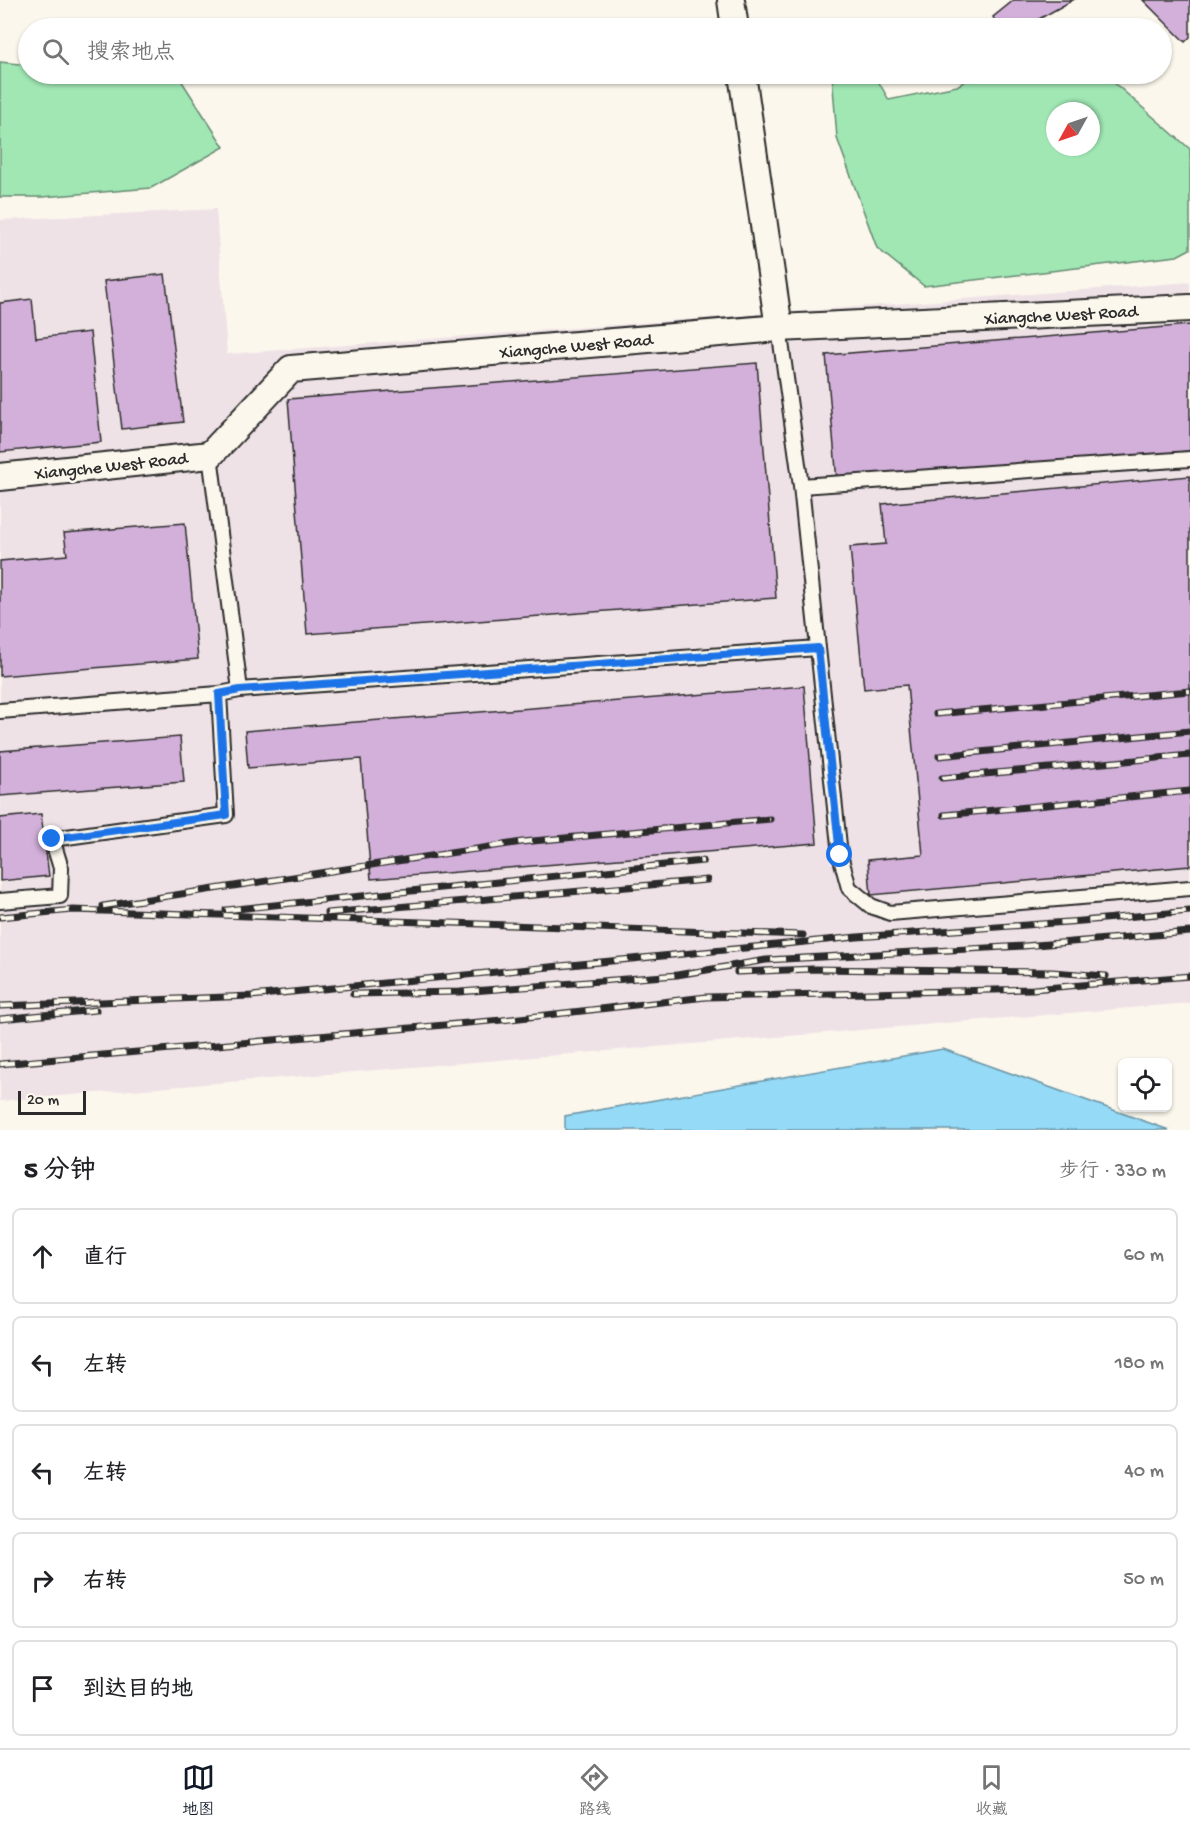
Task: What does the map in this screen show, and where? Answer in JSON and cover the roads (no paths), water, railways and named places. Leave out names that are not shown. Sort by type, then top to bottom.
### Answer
[{"type":"street","points":[[731,0],[734,18]]},
{"type":"street","points":[[743,84],[779,328]]},
{"type":"street","name":"Xiangche West Road","points":[[0,477],[210,455],[291,369],[779,328],[1190,308]]},
{"type":"lane","points":[[779,328],[801,486],[840,855],[849,888],[871,906],[890,913],[1190,888]]},
{"type":"lane","points":[[210,455],[240,690]]},
{"type":"lane","points":[[801,486],[1190,459]]},
{"type":"lane","points":[[0,711],[219,694],[240,690],[818,648]]},
{"type":"lane","points":[[0,901],[60,896],[61,868],[52,839],[226,815],[219,694]]},
{"type":"water","points":[[943,1049],[1169,1130],[565,1130],[565,1116]]},
{"type":"railway","points":[[936,714],[1190,691]]},
{"type":"railway","points":[[939,756],[1190,731]]},
{"type":"railway","points":[[942,778],[1190,755]]},
{"type":"railway","points":[[944,815],[1190,791]]},
{"type":"railway","points":[[103,906],[522,842],[770,819]]},
{"type":"railway","points":[[226,910],[703,861]]},
{"type":"railway","points":[[327,913],[707,880]]},
{"type":"railway","points":[[0,917],[73,910],[803,935]]},
{"type":"railway","points":[[0,1006],[251,996],[857,937],[1190,911]]},
{"type":"railway","points":[[353,994],[460,992],[677,975],[766,960],[1024,946],[1190,932]]},
{"type":"railway","points":[[737,972],[813,969],[1052,972],[1106,976]]},
{"type":"railway","points":[[0,1064],[502,1020],[706,997],[1033,989],[1190,976]]},
{"type":"railway","points":[[0,1019],[96,1010]]}]
